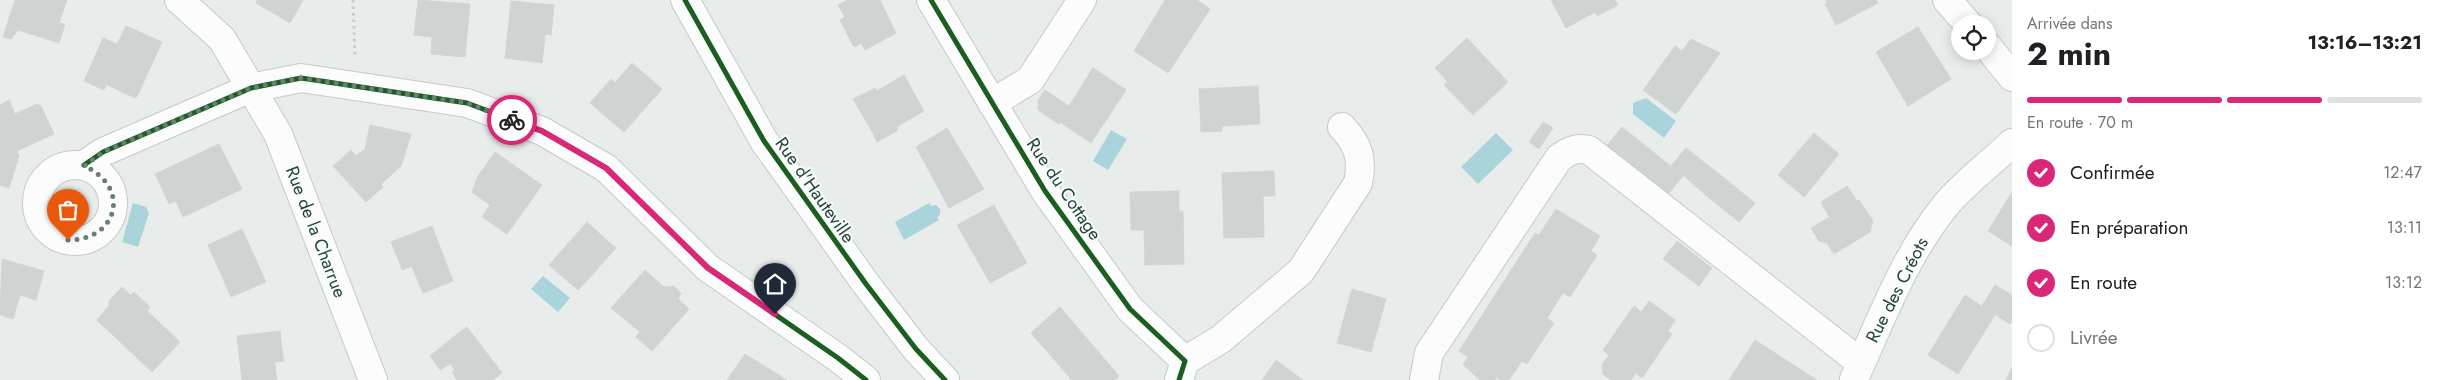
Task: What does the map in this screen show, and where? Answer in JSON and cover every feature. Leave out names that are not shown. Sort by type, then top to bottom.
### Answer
[{"type":"street","name":"Rue de la Charrue","points":[[179,0],[222,40],[278,134],[373,380]]},
{"type":"street","name":"Rue d'Hauteville","points":[[685,0],[764,141],[866,284],[916,349],[945,380]]},
{"type":"street","name":"Rue du Cottage","points":[[931,0],[1045,191],[1130,309],[1182,370],[1221,340],[1301,271],[1358,183],[1361,167],[1360,152],[1352,138],[1342,127]]},
{"type":"street","points":[[992,104],[1030,80],[1082,0]]},
{"type":"street","points":[[1947,0],[1960,15]]},
{"type":"street","points":[[1996,57],[2012,77]]},
{"type":"street","points":[[84,166],[103,152],[251,88],[301,78],[467,103],[542,131],[606,168],[708,268],[838,358],[866,380]]},
{"type":"street","name":"Rue des Créots","points":[[1857,372],[1905,268],[1924,235],[1947,205],[2012,143]]},
{"type":"street","points":[[1424,380],[1429,353],[1553,166],[1559,158],[1570,151],[1580,148],[1589,150],[1857,372]]},
{"type":"path","points":[[353,0],[356,85]]},
{"type":"water","points":[[1646,98],[1676,121],[1664,138],[1633,114],[1633,103]]},
{"type":"water","points":[[1111,130],[1127,139],[1108,170],[1093,161]]},
{"type":"water","points":[[1496,133],[1513,150],[1478,184],[1461,167]]},
{"type":"water","points":[[133,203],[146,207],[149,213],[138,247],[122,242]]},
{"type":"water","points":[[929,203],[931,206],[936,205],[940,209],[940,214],[937,218],[939,220],[904,240],[895,222]]},
{"type":"water","points":[[543,276],[570,298],[558,312],[531,289]]},
{"type":"building","points":[[15,0],[67,0],[59,23],[65,24],[59,43],[18,30],[11,39],[3,37]]},
{"type":"building","points":[[257,0],[297,0],[285,20],[256,3]]},
{"type":"building","points":[[297,0],[303,0],[290,23],[285,20]]},
{"type":"building","points":[[418,0],[470,4],[465,57],[431,54],[432,37],[414,35]]},
{"type":"building","points":[[847,0],[880,0],[896,33],[865,50],[861,43],[854,47],[840,20],[845,17],[838,5]]},
{"type":"building","points":[[1165,0],[1197,0],[1210,9],[1168,73],[1134,51]]},
{"type":"building","points":[[1551,0],[1615,0],[1618,5],[1597,16],[1595,12],[1566,28]]},
{"type":"building","points":[[1826,0],[1876,0],[1878,3],[1836,25],[1825,4],[1827,3]]},
{"type":"building","points":[[511,1],[554,5],[552,26],[546,25],[542,63],[505,58]]},
{"type":"building","points":[[546,25],[552,26],[551,35],[545,34]]},
{"type":"building","points":[[126,26],[162,42],[140,90],[126,83],[122,92],[106,84],[108,80],[89,70],[103,38],[117,44]]},
{"type":"building","points":[[1918,27],[1951,79],[1908,106],[1876,52]]},
{"type":"building","points":[[1467,38],[1508,82],[1473,115],[1444,85],[1448,82],[1435,68]]},
{"type":"building","points":[[1691,39],[1720,53],[1696,87],[1690,83],[1670,110],[1657,100],[1661,96],[1647,85],[1675,46],[1682,51]]},
{"type":"building","points":[[632,63],[662,89],[624,132],[590,103],[611,79],[615,83]]},
{"type":"building","points":[[1093,68],[1126,90],[1091,143],[1038,110],[1038,100],[1045,90],[1069,106]]},
{"type":"building","points":[[89,70],[108,80],[104,90],[84,81]]},
{"type":"building","points":[[904,75],[924,111],[896,127],[893,122],[873,133],[853,99],[875,88],[877,91]]},
{"type":"building","points":[[126,83],[140,90],[136,98],[122,92]]},
{"type":"building","points":[[1690,83],[1696,87],[1676,114],[1670,110]]},
{"type":"building","points":[[1647,85],[1661,96],[1657,100],[1643,90]]},
{"type":"building","points":[[1258,86],[1260,124],[1222,126],[1222,131],[1201,132],[1199,89]]},
{"type":"building","points":[[9,100],[15,114],[37,104],[41,106],[54,134],[17,151],[19,156],[9,188],[0,185],[0,105]]},
{"type":"building","points":[[893,122],[898,130],[877,142],[873,133]]},
{"type":"building","points":[[1543,122],[1553,128],[1539,149],[1529,142]]},
{"type":"building","points":[[370,125],[411,134],[401,166],[381,184],[383,187],[366,202],[333,166],[351,150],[356,156],[365,149]]},
{"type":"building","points":[[1622,127],[1683,176],[1665,198],[1604,149]]},
{"type":"building","points":[[947,128],[984,189],[949,208],[916,147]]},
{"type":"building","points":[[1814,133],[1839,154],[1804,197],[1778,175]]},
{"type":"building","points":[[219,144],[242,189],[183,217],[176,201],[169,204],[155,174]]},
{"type":"building","points":[[1686,148],[1705,163],[1690,181],[1671,166]]},
{"type":"building","points":[[495,152],[542,185],[507,234],[482,217],[490,205],[472,192],[478,176]]},
{"type":"building","points":[[1705,163],[1723,177],[1708,197],[1690,181]]},
{"type":"building","points":[[1274,171],[1275,196],[1263,196],[1264,237],[1224,238],[1222,173]]},
{"type":"building","points":[[1723,177],[1755,203],[1739,222],[1708,197]]},
{"type":"building","points":[[1847,186],[1857,201],[1830,218],[1821,202]]},
{"type":"building","points":[[1179,191],[1179,211],[1183,211],[1184,264],[1145,265],[1144,230],[1131,230],[1130,192]]},
{"type":"building","points":[[2012,192],[2012,246],[1988,231]]},
{"type":"building","points":[[1859,200],[1873,221],[1870,232],[1834,254],[1827,243],[1819,241],[1811,228]]},
{"type":"building","points":[[994,205],[1000,216],[964,237],[957,225]]},
{"type":"building","points":[[1556,209],[1600,236],[1591,251],[1597,255],[1570,297],[1563,293],[1547,318],[1554,323],[1527,364],[1522,361],[1509,380],[1501,380],[1496,377],[1495,380],[1480,380],[1463,365],[1468,357],[1459,351],[1535,233],[1539,235]]},
{"type":"building","points":[[1000,216],[1027,263],[990,283],[964,237]]},
{"type":"building","points":[[587,222],[612,245],[589,271],[593,274],[578,290],[549,265]]},
{"type":"building","points":[[432,226],[453,281],[423,293],[407,255],[398,259],[391,242]]},
{"type":"building","points":[[242,229],[266,282],[231,297],[208,245]]},
{"type":"building","points":[[1677,241],[1712,268],[1699,286],[1663,259]]},
{"type":"building","points":[[612,245],[616,248],[593,274],[589,271]]},
{"type":"building","points":[[407,255],[412,266],[402,270],[398,259]]},
{"type":"building","points":[[2,259],[44,271],[36,300],[20,295],[13,319],[0,315]]},
{"type":"building","points":[[645,270],[664,287],[674,286],[681,293],[678,299],[689,309],[652,351],[636,337],[640,332],[611,308]]},
{"type":"building","points":[[1995,285],[2012,295],[2012,320],[2010,324],[1982,306]]},
{"type":"building","points":[[122,287],[180,342],[152,372],[97,320],[109,306],[109,301]]},
{"type":"building","points":[[1352,289],[1386,299],[1371,352],[1337,343]]},
{"type":"building","points":[[134,292],[150,307],[147,311],[131,295]]},
{"type":"building","points":[[1965,295],[1995,315],[1958,374],[1928,355]]},
{"type":"building","points":[[1649,301],[1675,320],[1668,331],[1672,334],[1642,378],[1636,373],[1631,380],[1611,380],[1603,374],[1602,365],[1609,355],[1603,350],[1634,306],[1641,312]]},
{"type":"building","points":[[1060,307],[1119,376],[1114,380],[1072,380],[1031,333]]},
{"type":"building","points":[[467,327],[483,348],[477,351],[461,331]]},
{"type":"building","points":[[280,331],[282,350],[273,351],[277,380],[242,380],[237,336]]},
{"type":"building","points":[[461,331],[477,351],[483,348],[502,373],[493,380],[457,380],[452,372],[455,370],[450,364],[440,370],[430,356]]},
{"type":"building","points":[[1755,340],[1817,380],[1729,380]]},
{"type":"building","points":[[282,350],[284,361],[275,362],[273,351]]},
{"type":"building","points":[[745,354],[787,380],[727,380]]},
{"type":"building","points":[[1276,360],[1303,380],[1262,380]]},
{"type":"building","points":[[2012,367],[2012,380],[2006,380]]},
{"type":"cycle path","points":[[685,0],[764,141],[866,284],[916,349],[945,380]]},
{"type":"cycle path","points":[[931,0],[1045,191],[1130,309],[1185,361],[1179,380]]},
{"type":"cycle path","points":[[84,165],[103,152],[251,88],[301,78],[467,103],[542,131],[606,168],[708,268],[838,358],[866,380]]},
{"type":"way so far","points":[[68,240],[93,237],[103,229],[111,218],[114,205],[112,192],[106,180],[96,171],[84,166],[103,152],[251,88],[301,78],[467,103],[512,120]]},
{"type":"route","points":[[512,120],[542,131],[606,168],[708,268],[775,314]]}]
